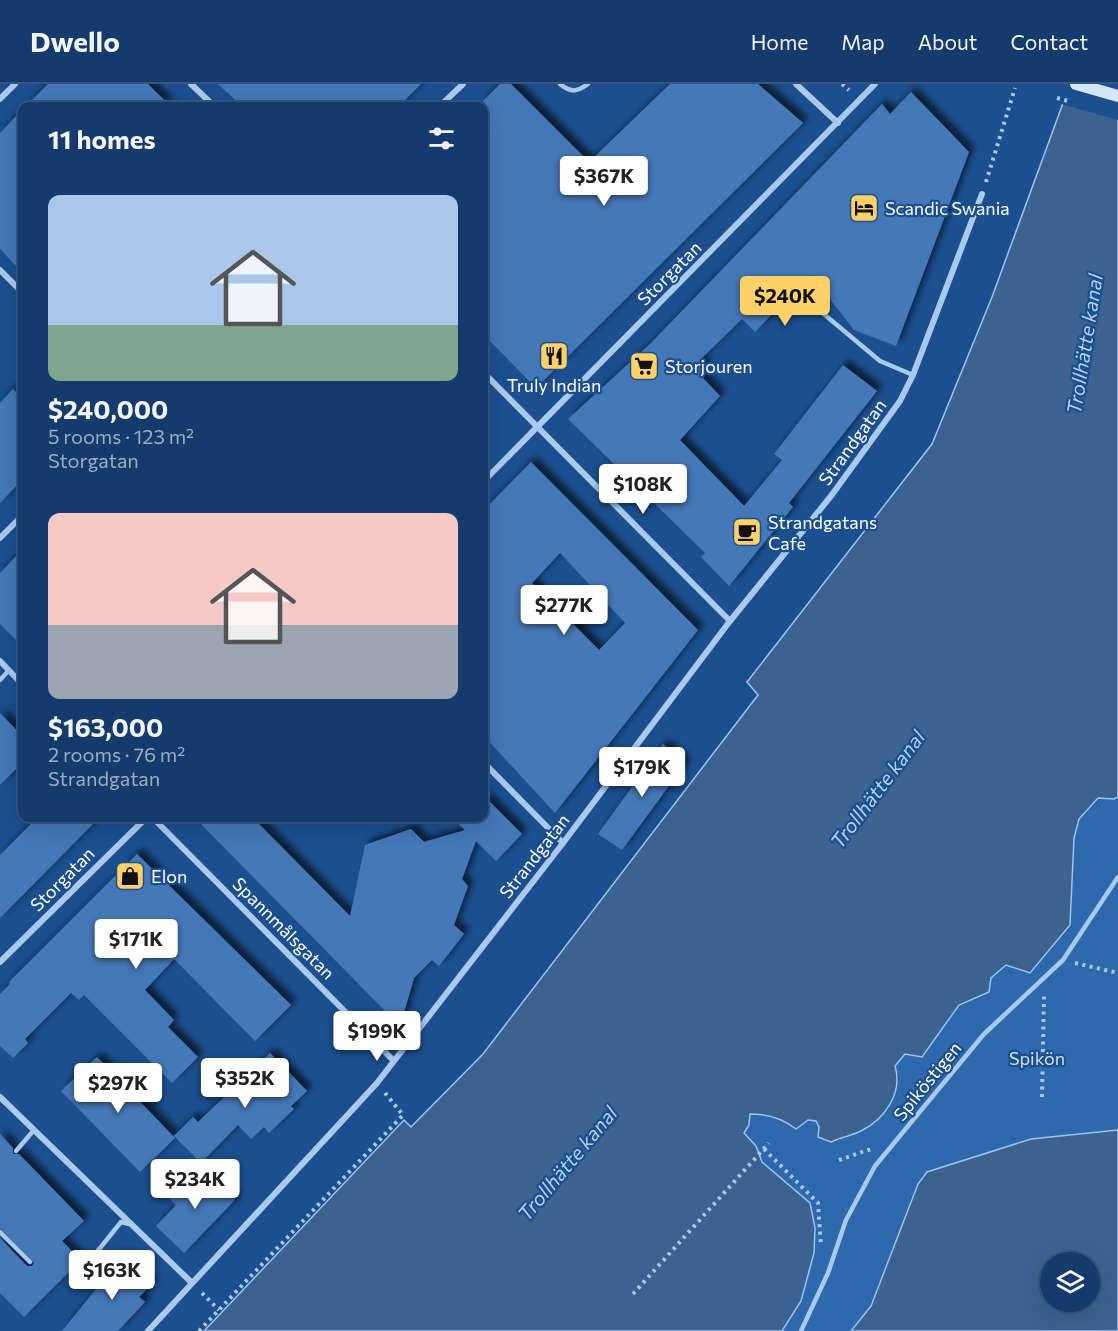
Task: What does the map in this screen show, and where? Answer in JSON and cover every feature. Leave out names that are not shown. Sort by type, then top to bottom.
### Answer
[{"type":"main road","points":[[1076,84],[1118,96]]},
{"type":"street","points":[[0,99],[15,84]]},
{"type":"street","points":[[191,84],[210,102]]},
{"type":"street","points":[[444,102],[463,84]]},
{"type":"street","points":[[796,84],[838,123]]},
{"type":"street","name":"Storgatan","points":[[488,477],[875,84]]},
{"type":"street","name":"Strandgatan","points":[[148,1331],[377,1083],[564,843],[730,621],[831,496],[900,401],[913,375],[982,194]]},
{"type":"street","points":[[0,270],[18,288]]},
{"type":"street","points":[[488,377],[730,621]]},
{"type":"street","points":[[0,538],[18,520]]},
{"type":"street","points":[[0,661],[18,680]]},
{"type":"street","points":[[488,767],[564,843]]},
{"type":"street","name":"Storgatan","points":[[0,962],[142,822]]},
{"type":"street","name":"Spannmålsgatan","points":[[157,822],[393,1060]]},
{"type":"street","points":[[0,1097],[135,1225],[143,1237],[191,1282]]},
{"type":"lane","points":[[560,84],[568,90],[576,91],[588,84]]},
{"type":"lane","points":[[813,305],[880,362],[913,375]]},
{"type":"lane","points":[[0,680],[9,670]]},
{"type":"lane","name":"Spiköstigen","points":[[801,1331],[828,1273],[846,1220],[875,1166],[984,1034],[1063,960],[1118,877]]},
{"type":"lane","points":[[16,1151],[34,1130]]},
{"type":"lane","points":[[72,1282],[121,1222],[135,1225]]},
{"type":"lane","points":[[0,1232],[30,1262]]},
{"type":"path","points":[[982,194],[1015,88]]},
{"type":"path","points":[[1063,960],[1118,973]]},
{"type":"path","points":[[1042,1097],[1045,979]]},
{"type":"path","points":[[199,1331],[404,1115],[377,1083]]},
{"type":"path","points":[[633,1294],[770,1143]]},
{"type":"path","points":[[764,1149],[818,1203],[821,1249]]},
{"type":"path","points":[[191,1282],[219,1310]]},
{"type":"green space","name":"Spikön","points":[[1118,797],[1118,1130],[918,1184],[870,1306],[851,1331],[782,1331],[785,1328],[762,1162],[756,1146],[743,1133],[749,1125],[750,1114],[816,1121],[831,1142],[844,1135],[860,1132],[899,1078],[895,1066],[905,1054],[922,1057],[959,1005],[989,992],[991,978],[1069,925],[1074,838],[1079,818],[1098,798],[1114,799]]},
{"type":"water","name":"Trollhätte kanal","points":[[1070,84],[1118,84],[1118,797],[1098,798],[1079,819],[1074,838],[1070,925],[1030,973],[1006,965],[991,978],[989,992],[959,1005],[922,1057],[905,1054],[895,1066],[896,1086],[890,1104],[878,1120],[870,1126],[831,1142],[818,1137],[819,1127],[816,1121],[808,1120],[796,1129],[774,1117],[750,1114],[749,1125],[744,1133],[756,1146],[762,1162],[810,1203],[815,1228],[814,1253],[801,1301],[782,1331],[204,1331],[404,1120],[411,1127],[483,1054],[758,695],[747,682],[932,444],[992,297]]},
{"type":"water","points":[[1118,1130],[1118,1331],[851,1331],[871,1306],[918,1184],[927,1172],[1031,1139]]},
{"type":"pier","points":[[1067,84],[1118,84],[1118,120],[1061,104]]},
{"type":"building","points":[[48,84],[148,84],[166,102],[30,102]]},
{"type":"building","points":[[218,84],[421,84],[403,102],[238,102]]},
{"type":"building","points":[[500,84],[511,84],[589,162],[670,84],[758,84],[803,123],[536,388],[488,339],[488,102],[483,101]]},
{"type":"building","points":[[911,92],[969,152],[896,346],[854,330],[811,275],[784,302],[741,285],[774,312],[755,332],[742,319],[701,359],[706,370],[703,378],[720,396],[680,440],[744,506],[782,460],[774,454],[843,365],[877,391],[789,503],[793,507],[729,586],[701,557],[705,553],[568,419],[650,344],[882,104],[890,114]]},
{"type":"building","points":[[18,114],[18,268],[0,249],[0,133]]},
{"type":"building","points":[[13,389],[18,395],[18,484],[0,503],[0,403]]},
{"type":"building","points":[[531,462],[698,630],[555,813],[488,740],[488,506]],"holes":[[[560,553],[625,623],[599,650],[532,583]]]},
{"type":"building","points":[[18,554],[18,642],[0,624],[0,573]]},
{"type":"building","points":[[0,713],[18,732],[18,767],[0,785]]},
{"type":"building","points":[[663,744],[685,764],[622,850],[598,834]]},
{"type":"building","points":[[488,800],[522,834],[496,861],[476,841],[462,879],[468,886],[454,925],[464,934],[439,966],[432,960],[414,978],[400,1026],[199,822],[257,822],[350,916],[365,845],[411,829],[424,842],[465,830],[456,822],[488,822]]},
{"type":"building","points":[[33,822],[95,822],[0,918],[0,855]]},
{"type":"building","points":[[137,854],[291,1005],[255,1041],[174,959],[145,990],[174,1020],[168,1027],[198,1057],[172,1083],[84,995],[79,1000],[71,993],[25,1039],[28,1043],[13,1058],[0,1046],[0,994],[10,984],[9,982]]},
{"type":"building","points":[[270,1053],[307,1091],[291,1106],[294,1109],[269,1133],[264,1127],[251,1139],[238,1125],[201,1163],[174,1136],[193,1117],[198,1122]]},
{"type":"building","points":[[97,1057],[175,1138],[140,1172],[61,1091]]},
{"type":"building","points":[[0,1134],[13,1148],[13,1154],[19,1154],[84,1221],[62,1241],[81,1260],[24,1317],[0,1293],[0,1238],[27,1266],[32,1266],[34,1263],[0,1228]]},
{"type":"building","points":[[201,1167],[235,1200],[184,1253],[156,1226],[176,1205],[170,1199]]},
{"type":"building","points":[[122,1257],[152,1284],[139,1297],[145,1302],[118,1331],[62,1331]]},
{"type":"place","name":"Scandic Swania","points":[[864,208]]},
{"type":"place","name":"Truly Indian","points":[[554,356]]},
{"type":"place","name":"Storjouren","points":[[644,366]]},
{"type":"place","name":"Strandgatans Cafe","points":[[747,532]]},
{"type":"place","name":"Elon","points":[[130,876]]}]
